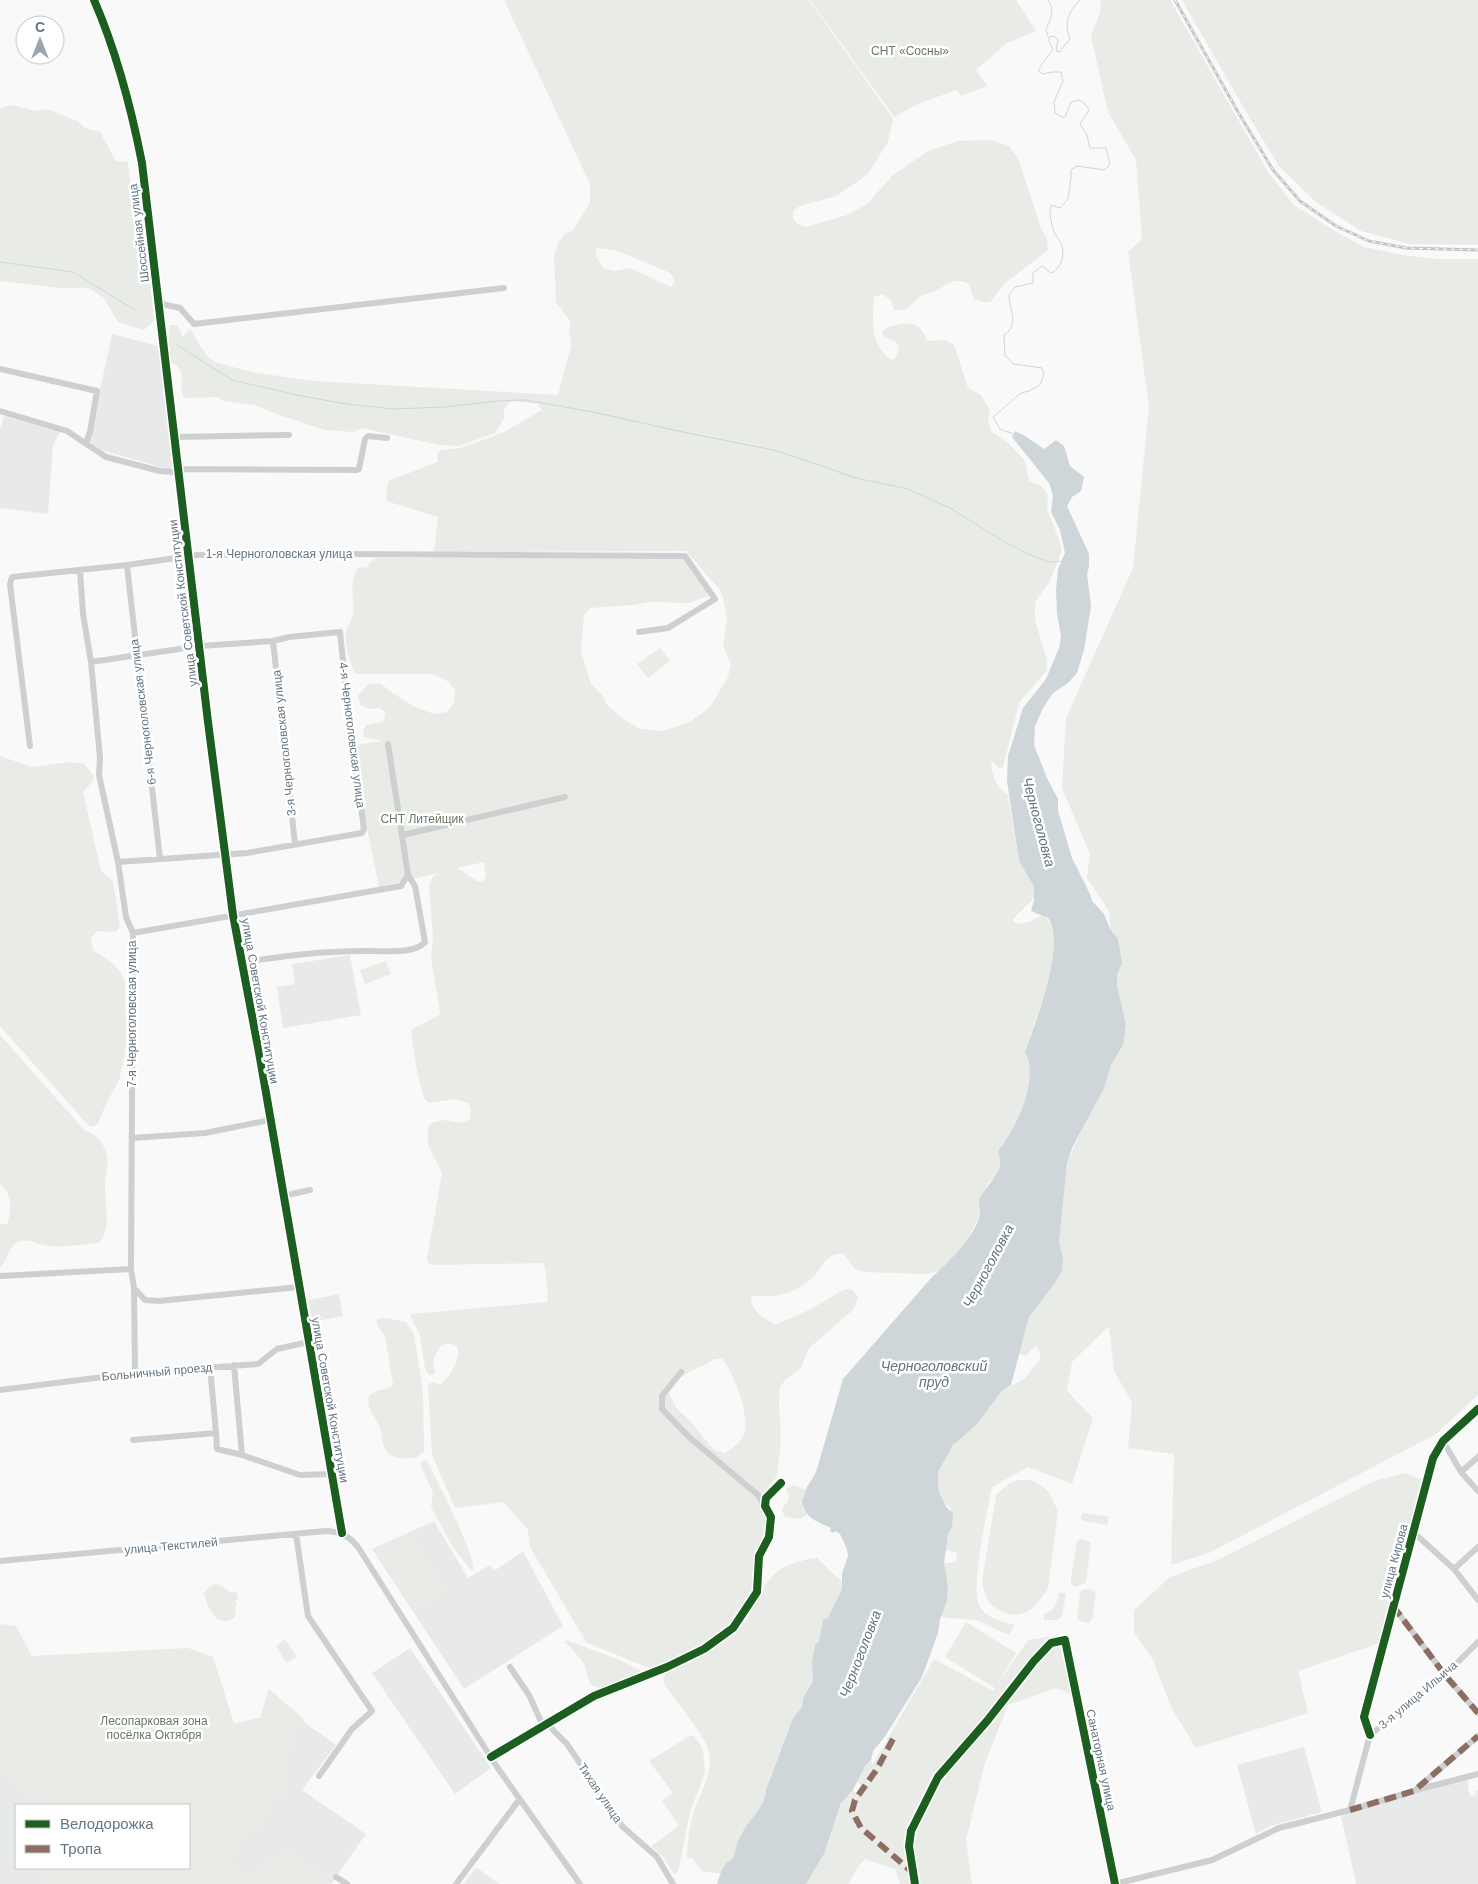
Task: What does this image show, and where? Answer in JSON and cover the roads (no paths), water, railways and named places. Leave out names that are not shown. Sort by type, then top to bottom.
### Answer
[{"type":"street","name":"Шоссейная улица","points":[[94,0],[119,64],[132,111],[142,163],[179,469]]},
{"type":"street","points":[[158,303],[180,308],[194,324],[504,288]]},
{"type":"street","points":[[0,369],[97,391],[90,432],[86,443]]},
{"type":"street","points":[[0,411],[67,432],[106,457],[160,471],[173,472],[179,469],[357,470],[359,469],[365,439],[368,436],[387,438]]},
{"type":"street","points":[[175,437],[289,435]]},
{"type":"street","name":"улица Советской Конституции","points":[[179,469],[188,556],[233,915],[342,1534]]},
{"type":"street","name":"1-я Черноголовская улица","points":[[30,746],[10,584],[12,577],[127,565],[188,556],[347,550],[427,554],[685,556],[715,598],[668,628],[639,632]]},
{"type":"street","name":"6-я Черноголовская улица","points":[[127,565],[160,859]]},
{"type":"street","name":"7-я Черноголовская улица","points":[[80,570],[83,614],[91,662],[100,758],[98,775],[118,862],[126,917],[133,933],[131,1268],[134,1288],[135,1373]]},
{"type":"street","name":"4-я Черноголовская улица","points":[[273,641],[289,637],[340,632],[364,828],[362,833],[358,835],[295,844]]},
{"type":"street","points":[[91,662],[200,646],[273,641]]},
{"type":"street","name":"3-я Черноголовская улица","points":[[273,641],[295,844]]},
{"type":"street","points":[[242,962],[331,951],[390,952],[421,946],[425,938],[415,886],[408,876],[388,744]]},
{"type":"street","points":[[402,835],[565,797]]},
{"type":"street","points":[[118,862],[247,853],[295,844]]},
{"type":"street","points":[[133,933],[401,886],[408,876]]},
{"type":"street","points":[[132,1138],[205,1133],[270,1120]]},
{"type":"street","points":[[283,1196],[310,1190]]},
{"type":"street","points":[[0,1276],[131,1268]]},
{"type":"street","points":[[134,1288],[145,1300],[159,1301],[299,1287]]},
{"type":"street","name":"Больничный проезд","points":[[0,1390],[135,1373],[258,1364],[277,1349],[308,1342]]},
{"type":"street","points":[[234,1366],[242,1455]]},
{"type":"street","points":[[210,1367],[217,1449],[300,1474],[332,1474]]},
{"type":"street","points":[[491,1757],[594,1696],[666,1667],[704,1649],[733,1628],[757,1592],[759,1556],[769,1537],[771,1517],[758,1495],[689,1438],[662,1409],[662,1396],[681,1372]]},
{"type":"street","name":"улица Кирова","points":[[1370,1735],[1364,1716],[1433,1458],[1442,1441],[1478,1409]]},
{"type":"street","points":[[133,1440],[216,1433]]},
{"type":"street","points":[[1442,1441],[1461,1472],[1478,1491]]},
{"type":"street","points":[[1461,1472],[1478,1457]]},
{"type":"street","points":[[766,1506],[766,1498],[780,1483]]},
{"type":"street","name":"улица Текстилей","points":[[0,1561],[296,1534],[326,1532],[342,1534]]},
{"type":"street","points":[[1413,1532],[1454,1569],[1478,1600]]},
{"type":"street","points":[[296,1534],[308,1616],[372,1711],[352,1729],[318,1776]]},
{"type":"street","points":[[342,1534],[350,1538],[358,1547],[519,1800],[580,1884]]},
{"type":"street","points":[[1454,1569],[1478,1547]]},
{"type":"street","points":[[1393,1606],[1445,1674],[1478,1713]]},
{"type":"street","name":"Санаторная улица","points":[[915,1884],[909,1846],[911,1831],[938,1777],[987,1721],[1034,1661],[1051,1643],[1065,1640],[1115,1884]]},
{"type":"street","name":"3-я улица Ильича","points":[[1350,1810],[1370,1735],[1445,1674],[1478,1642]]},
{"type":"street","name":"Тихая улица","points":[[510,1668],[546,1724],[567,1744],[622,1826],[657,1857],[673,1884]]},
{"type":"street","points":[[1414,1790],[1478,1736]]},
{"type":"street","points":[[1115,1884],[1212,1860],[1279,1828],[1478,1774]]},
{"type":"street","points":[[456,1884],[519,1800]]},
{"type":"street","points":[[336,1877],[347,1884]]},
{"type":"water","name":"Черноголовский пруд","points":[[1015,431],[1044,449],[1056,440],[1064,446],[1070,466],[1084,477],[1081,491],[1072,497],[1067,506],[1089,554],[1087,574],[1091,606],[1084,650],[1077,673],[1068,683],[1053,693],[1043,708],[1035,726],[1034,745],[1047,778],[1058,799],[1058,811],[1072,858],[1092,901],[1104,914],[1110,929],[1118,939],[1122,963],[1117,975],[1117,985],[1126,1025],[1123,1045],[1111,1065],[1104,1088],[1072,1148],[1067,1163],[1059,1242],[1063,1258],[1062,1271],[1029,1317],[1011,1385],[1001,1392],[977,1424],[953,1445],[938,1472],[940,1494],[947,1508],[953,1513],[944,1563],[948,1587],[947,1601],[922,1677],[884,1738],[873,1751],[871,1760],[865,1766],[853,1790],[841,1803],[824,1854],[806,1884],[717,1884],[724,1866],[733,1858],[738,1840],[744,1829],[763,1803],[766,1789],[793,1718],[802,1707],[803,1698],[813,1681],[812,1661],[815,1645],[819,1642],[823,1620],[828,1618],[842,1589],[842,1573],[848,1556],[847,1549],[840,1534],[835,1531],[833,1533],[830,1531],[831,1528],[808,1515],[802,1500],[817,1469],[843,1379],[932,1277],[968,1239],[978,1221],[980,1213],[979,1200],[998,1171],[1000,1162],[998,1151],[1017,1121],[1026,1098],[1030,1074],[1029,1062],[1025,1052],[1042,1004],[1052,964],[1054,946],[1053,930],[1048,918],[1031,911],[1034,900],[1034,887],[1019,861],[1007,781],[1008,756],[1023,708],[1046,679],[1059,648],[1061,636],[1056,590],[1058,569],[1065,553],[1060,530],[1051,512],[1053,496],[1049,483],[1012,437]]},
{"type":"waterway","points":[[1048,0],[1052,8],[1046,30],[1048,36]]},
{"type":"waterway","name":"Черноголовка","points":[[1013,434],[1000,429],[993,417],[1021,393],[1040,385],[1044,374],[1042,368],[1014,364],[1005,356],[1004,335],[1009,331],[1013,322],[1009,295],[1015,287],[1033,283],[1033,273],[1042,266],[1051,273],[1060,265],[1063,250],[1053,229],[1050,208],[1051,205],[1060,208],[1068,199],[1071,170],[1077,166],[1105,170],[1110,164],[1106,148],[1090,148],[1087,135],[1080,124],[1089,110],[1084,103],[1079,100],[1071,102],[1065,117],[1055,113],[1054,102],[1063,81],[1061,72],[1042,74],[1038,70],[1053,49],[1049,42],[1049,37],[1054,36],[1058,40],[1056,51],[1059,52],[1070,39],[1067,27],[1068,18],[1080,0]]},
{"type":"waterway","points":[[0,262],[73,272],[135,310]]},
{"type":"waterway","points":[[177,345],[232,380],[346,404],[393,409],[525,400],[593,412],[778,451],[856,478],[908,489],[950,508],[1026,553],[1048,562],[1063,561]]},
{"type":"railway","points":[[1175,0],[1273,170],[1300,201],[1336,226],[1369,241],[1406,248],[1478,250]]},
{"type":"park label","name":"СНТ «Сосны»","points":[[910,51]]},
{"type":"park label","name":"СНТ Литейщик","points":[[422,819]]},
{"type":"park label","name":"Лесопарковая зона посёлка Октября","points":[[154,1728]]}]
